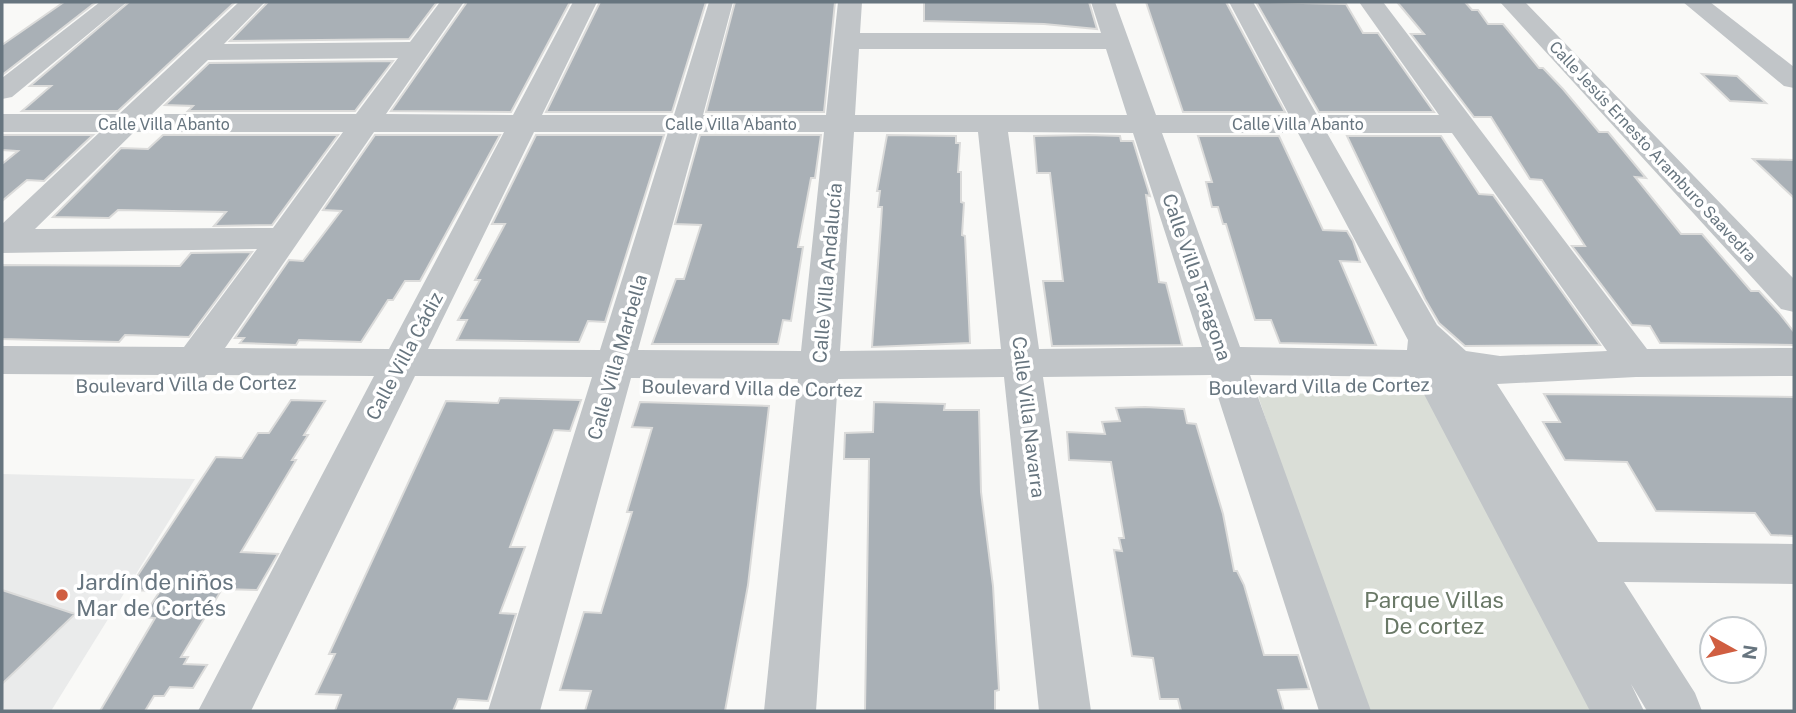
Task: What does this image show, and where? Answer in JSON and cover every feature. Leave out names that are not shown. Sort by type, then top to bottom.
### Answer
[{"type":"street","points":[[2,92],[115,2]]},
{"type":"street","points":[[3,241],[253,2]]},
{"type":"street","points":[[187,373],[452,2]]},
{"type":"street","name":"Calle Villa Cádiz","points":[[224,711],[584,2]]},
{"type":"street","name":"Calle Villa Marbella","points":[[514,711],[721,2]]},
{"type":"street","name":"Calle Villa Andalucía","points":[[790,711],[850,2]]},
{"type":"street","name":"Calle Villa Taragona","points":[[1103,2],[1345,711]]},
{"type":"street","points":[[1241,2],[1308,123],[1454,367],[1585,562],[1676,711]]},
{"type":"street","points":[[1371,2],[1636,363]]},
{"type":"street","name":"Calle Jesús Ernesto Aramburo Saavedra","points":[[1512,2],[1794,300]]},
{"type":"street","points":[[1695,2],[1794,80]]},
{"type":"street","points":[[846,41],[1117,41]]},
{"type":"street","points":[[200,52],[417,50]]},
{"type":"street","name":"Calle Villa Abanto","points":[[2,123],[1461,124]]},
{"type":"street","name":"Calle Villa Navarra","points":[[992,123],[1065,711]]},
{"type":"street","points":[[3,241],[282,238]]},
{"type":"street","name":"Boulevard Villa de Cortez","points":[[2,360],[187,373]]},
{"type":"street","name":"Boulevard Villa de Cortez","points":[[2,385],[187,373],[396,371],[818,377],[1023,376],[1794,362]]},
{"type":"street","points":[[1454,367],[1538,562],[1618,711]]},
{"type":"street","points":[[1538,562],[1794,564]]},
{"type":"shaded area","name":"Jardín de niños Mar de Cortés","points":[[2,474],[195,479],[51,711],[2,711]]},
{"type":"green space","name":"Parque Villas De cortez","points":[[1257,393],[1431,395],[1592,711],[1364,711]]},
{"type":"building","points":[[64,2],[96,2],[2,75],[2,45]]},
{"type":"building","points":[[129,2],[235,2],[118,111],[22,111],[51,86],[30,86]]},
{"type":"building","points":[[268,2],[437,2],[409,39],[230,41]]},
{"type":"building","points":[[467,2],[570,2],[511,112],[391,111]]},
{"type":"building","points":[[600,2],[706,2],[672,112],[546,112]]},
{"type":"building","points":[[735,2],[835,2],[824,112],[706,112]]},
{"type":"building","points":[[924,2],[1089,2],[1097,29],[1044,24],[924,21]]},
{"type":"building","points":[[1146,2],[1226,2],[1285,112],[1183,112]]},
{"type":"building","points":[[1256,2],[1346,4],[1363,33],[1378,33],[1434,112],[1319,112]]},
{"type":"building","points":[[1397,2],[1465,2],[1472,10],[1478,10],[1488,24],[1503,24],[1539,68],[1543,68],[1563,89],[1599,132],[1608,132],[1646,178],[1635,177],[1681,234],[1702,234],[1751,291],[1759,291],[1779,313],[1794,332],[1794,345],[1660,343],[1650,326],[1632,325],[1572,246],[1585,246],[1542,180],[1530,179],[1491,117],[1474,117],[1411,34],[1424,34]]},
{"type":"building","points":[[393,61],[355,111],[188,111],[193,106],[165,105],[209,63]]},
{"type":"building","points":[[1702,74],[1737,76],[1766,103],[1730,101]]},
{"type":"building","points":[[2,135],[93,135],[44,181],[27,180],[2,201],[2,164],[18,151],[2,150]]},
{"type":"building","points":[[163,135],[338,135],[272,225],[214,226],[226,212],[118,210],[109,218],[53,217],[121,148],[148,149]]},
{"type":"building","points":[[375,135],[500,135],[420,281],[405,281],[393,300],[388,300],[361,342],[299,340],[296,345],[240,343],[244,338],[235,338],[289,260],[303,261],[341,211],[323,210]]},
{"type":"building","points":[[536,135],[664,135],[605,322],[588,321],[579,342],[457,340],[467,320],[458,320],[480,280],[475,280],[505,224],[492,224]]},
{"type":"building","points":[[700,135],[821,135],[815,178],[811,178],[798,247],[803,247],[791,321],[783,320],[778,344],[652,344],[676,279],[684,279],[701,225],[675,224]]},
{"type":"building","points":[[887,135],[956,136],[956,143],[960,143],[958,172],[961,172],[961,202],[964,203],[962,235],[965,236],[970,343],[872,347],[882,207],[878,207],[880,191],[877,191]]},
{"type":"building","points":[[1034,136],[1120,136],[1121,141],[1133,141],[1150,196],[1146,195],[1159,282],[1166,283],[1182,345],[1052,346],[1043,281],[1063,281],[1050,173],[1037,173]]},
{"type":"building","points":[[1198,136],[1279,136],[1323,230],[1347,231],[1353,241],[1360,262],[1340,261],[1376,345],[1280,343],[1271,320],[1255,320],[1226,224],[1223,224],[1218,207],[1212,207],[1206,182],[1212,182]]},
{"type":"building","points":[[1347,136],[1441,136],[1479,194],[1493,195],[1600,345],[1465,346],[1439,323],[1425,299]]},
{"type":"building","points":[[1753,159],[1794,160],[1794,198]]},
{"type":"building","points":[[252,252],[189,337],[125,335],[119,342],[2,339],[2,265],[180,266],[191,253]]},
{"type":"building","points":[[1544,394],[1794,397],[1794,536],[1771,535],[1755,513],[1656,511],[1627,462],[1565,460],[1543,422],[1560,422]]},
{"type":"building","points":[[500,398],[581,400],[570,431],[554,430],[510,547],[525,547],[500,613],[516,614],[488,701],[458,699],[453,711],[335,711],[341,695],[316,694],[335,654],[329,654],[446,401],[498,403]]},
{"type":"building","points":[[291,400],[325,401],[292,460],[296,460],[241,552],[278,554],[257,590],[222,589],[181,657],[188,657],[184,664],[207,665],[193,688],[170,687],[164,696],[154,696],[145,711],[100,711],[155,618],[143,617],[160,591],[128,590],[216,457],[242,458],[258,433],[269,433]]},
{"type":"building","points":[[640,402],[769,406],[748,585],[725,711],[585,711],[591,691],[560,690],[584,612],[601,613],[632,512],[627,512],[652,428],[632,427]]},
{"type":"building","points":[[874,402],[945,404],[944,410],[979,410],[981,492],[993,586],[999,690],[995,691],[995,711],[865,711],[869,459],[844,459],[845,433],[873,432]]},
{"type":"building","points":[[1116,408],[1184,409],[1187,423],[1196,424],[1223,514],[1234,571],[1237,571],[1244,585],[1264,655],[1298,655],[1309,689],[1278,690],[1284,711],[1181,711],[1178,699],[1160,699],[1153,658],[1132,656],[1114,550],[1122,551],[1119,538],[1124,538],[1111,462],[1069,460],[1067,432],[1105,434],[1102,422],[1120,421]]},
{"type":"building","points":[[2,590],[75,614],[2,684]]},
{"type":"place","name":"Jardín de niños Mar de Cortés","points":[[62,595]]}]
